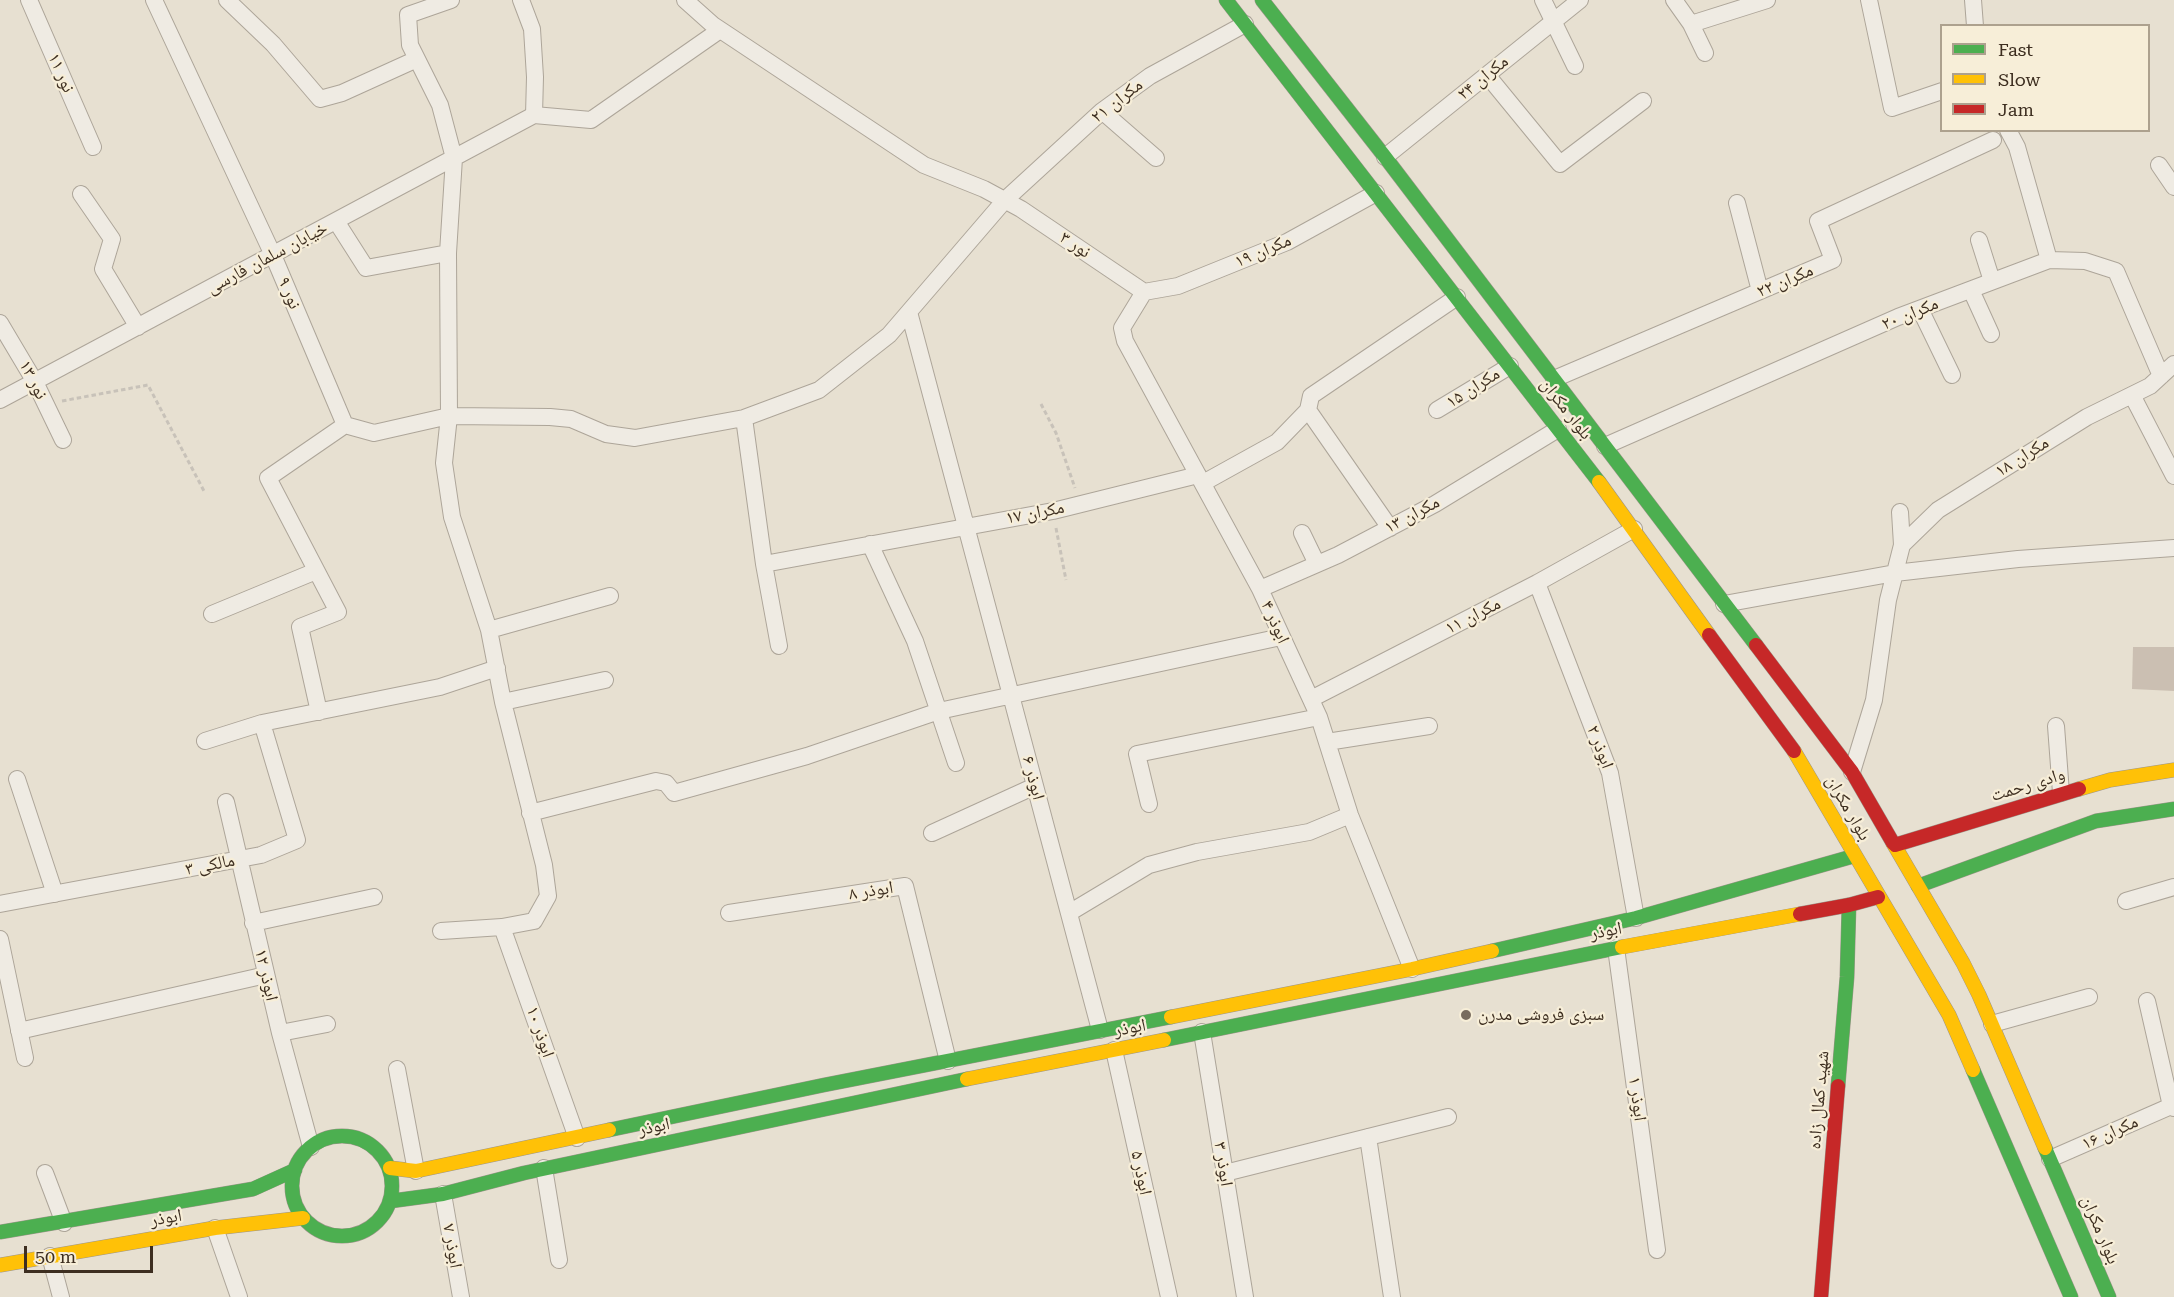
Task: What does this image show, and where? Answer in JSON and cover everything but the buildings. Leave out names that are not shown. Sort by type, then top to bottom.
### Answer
[{"type":"main road","name":"بلوار مکران","points":[[1226,0],[1634,529],[1800,760],[1859,855],[1878,897]]},
{"type":"main road","name":"بلوار مکران","points":[[1262,0],[1385,157],[1852,772],[1890,847],[1908,889],[1963,963],[1992,1024],[2109,1297]]},
{"type":"main road","name":"وادی رحمت","points":[[1890,847],[2110,780],[2174,770]]},
{"type":"main road","points":[[1908,889],[2096,821],[2174,809]]},
{"type":"main road","name":"ابوذر","points":[[390,1168],[416,1171],[1100,1030],[1412,969],[1636,918],[1859,855]]},
{"type":"main road","name":"ابوذر","points":[[391,1201],[443,1194],[544,1168],[1544,962],[1850,905],[1908,889]]},
{"type":"main road","points":[[1878,897],[1949,1015],[2071,1297]]},
{"type":"main road","name":"شهید کمال زاده","points":[[1821,1297],[1840,1071],[1850,905]]},
{"type":"main road","points":[[1540,940],[1544,962]]},
{"type":"main road","points":[[333,1136],[350,1136],[367,1142],[381,1153],[390,1168],[393,1185],[391,1201],[384,1215],[373,1227],[360,1234],[344,1237],[329,1235],[315,1228],[303,1218],[295,1204],[292,1187],[295,1170],[303,1154],[316,1143],[333,1136]]},
{"type":"main road","name":"ابوذر","points":[[0,1232],[64,1223],[253,1189],[295,1170]]},
{"type":"main road","name":"ابوذر","points":[[0,1264],[215,1228],[303,1218]]},
{"type":"street","name":"نور ۱۱","points":[[29,0],[93,147]]},
{"type":"street","name":"نور ۹","points":[[154,0],[273,255],[345,425]]},
{"type":"street","points":[[227,0],[273,44],[320,99],[342,93],[417,59]]},
{"type":"street","points":[[441,931],[502,927],[534,921],[548,896],[544,865],[503,702],[489,630],[452,517],[444,463],[449,416],[448,253],[454,158],[440,105],[410,45],[408,15],[451,0]]},
{"type":"street","points":[[521,0],[532,29],[535,77],[534,115],[591,120],[720,30]]},
{"type":"street","name":"نور ۳","points":[[686,0],[720,30],[924,165],[984,189],[1021,209],[1144,292]]},
{"type":"street","points":[[1543,0],[1575,66]]},
{"type":"street","name":"مکران ۲۴","points":[[1385,157],[1580,0]]},
{"type":"street","points":[[1674,0],[1692,24],[1705,53]]},
{"type":"street","points":[[1692,24],[1767,0]]},
{"type":"street","points":[[1869,0],[1892,108],[1940,91]]},
{"type":"street","points":[[1973,0],[1975,24]]},
{"type":"street","name":"مکران ۲۱","points":[[449,416],[571,419],[606,434],[635,438],[744,418],[819,390],[889,335],[1005,200],[1102,111],[1150,76],[1245,24]]},
{"type":"street","points":[[1487,75],[1560,164],[1643,101]]},
{"type":"street","points":[[1102,111],[1156,158]]},
{"type":"street","name":"خیابان سلمان فارسی","points":[[0,400],[534,115]]},
{"type":"street","points":[[2009,132],[2017,147],[2049,260]]},
{"type":"street","name":"مکران ۲۲","points":[[1554,379],[1833,261],[1818,221],[1993,140]]},
{"type":"street","points":[[2159,165],[2174,187]]},
{"type":"street","name":"مکران ۱۹","points":[[1144,292],[1178,286],[1287,242],[1376,193]]},
{"type":"street","points":[[81,194],[112,239],[104,269],[138,327]]},
{"type":"street","points":[[1737,203],[1760,291]]},
{"type":"street","points":[[336,221],[366,268],[448,253]]},
{"type":"street","points":[[1979,240],[1992,282]]},
{"type":"street","name":"مکران ۲۰","points":[[1605,446],[1920,309],[2049,260],[2085,261],[2116,271],[2161,376]]},
{"type":"street","points":[[1971,290],[1990,334]]},
{"type":"street","name":"ابوذر ۴","points":[[1144,292],[1122,328],[1125,341],[1260,589],[1311,699],[1319,717],[1350,815],[1412,969]]},
{"type":"street","name":"مکران ۱۷","points":[[764,564],[1053,511],[1201,479],[1277,442],[1308,410],[1311,396],[1456,297]]},
{"type":"street","points":[[1920,309],[1952,375]]},
{"type":"street","name":"ابوذر ۶","points":[[909,312],[1100,1030]]},
{"type":"street","name":"نور ۱۳","points":[[0,322],[35,382],[63,440]]},
{"type":"street","name":"مکران ۱۸","points":[[1852,772],[1874,700],[1888,600],[1902,545],[1938,510],[2087,417],[2150,386],[2174,364]]},
{"type":"street","name":"مکران ۱۵","points":[[1437,410],[1510,366]]},
{"type":"street","points":[[2132,395],[2174,476]]},
{"type":"street","points":[[1308,410],[1390,528]]},
{"type":"street","points":[[319,712],[300,627],[338,612],[268,478],[345,425],[374,434],[449,416]]},
{"type":"street","points":[[744,418],[764,564],[779,646]]},
{"type":"street","name":"مکران ۱۳","points":[[1260,589],[1317,564],[1435,504],[1558,429]]},
{"type":"street","points":[[1900,512],[1902,545]]},
{"type":"street","name":"مکران ۱۱","points":[[1311,699],[1537,583],[1634,529]]},
{"type":"street","points":[[1302,533],[1317,564]]},
{"type":"street","points":[[870,544],[915,641],[956,763]]},
{"type":"street","points":[[1724,604],[1894,573],[2018,560],[2174,548]]},
{"type":"street","points":[[213,614],[316,571]]},
{"type":"street","name":"ابوذر ۲","points":[[1537,583],[1610,773],[1636,918]]},
{"type":"street","points":[[489,630],[610,596]]},
{"type":"street","points":[[530,813],[656,781],[666,783],[674,794],[807,756],[939,711],[1281,637]]},
{"type":"street","points":[[205,741],[262,723],[440,687],[497,668]]},
{"type":"street","points":[[503,702],[605,680]]},
{"type":"street","points":[[1149,804],[1137,754],[1319,717]]},
{"type":"street","name":"مالکی ۳","points":[[0,904],[238,860],[261,855],[297,840],[262,723]]},
{"type":"street","points":[[1327,742],[1430,726]]},
{"type":"street","points":[[2056,726],[2061,794]]},
{"type":"street","points":[[17,779],[55,894]]},
{"type":"street","points":[[932,833],[1035,786]]},
{"type":"street","name":"ابوذر ۱۲","points":[[226,802],[280,1033],[311,1147]]},
{"type":"street","points":[[1069,913],[1149,865],[1197,852],[1309,832],[1350,815]]},
{"type":"street","name":"ابوذر ۸","points":[[729,913],[905,886],[948,1061]]},
{"type":"street","points":[[2126,901],[2174,887]]},
{"type":"street","points":[[254,923],[374,897]]},
{"type":"street","name":"ابوذر ۱۰","points":[[502,927],[577,1138]]},
{"type":"street","points":[[0,939],[25,1058]]},
{"type":"street","name":"ابوذر ۱","points":[[1616,948],[1657,1250]]},
{"type":"street","points":[[19,1030],[266,975]]},
{"type":"street","points":[[1992,1024],[2089,997]]},
{"type":"street","points":[[2147,1001],[2173,1107]]},
{"type":"street","points":[[280,1033],[327,1024]]},
{"type":"street","name":"ابوذر ۳","points":[[1202,1032],[1245,1297]]},
{"type":"street","name":"ابوذر ۵","points":[[1114,1050],[1169,1297]]},
{"type":"street","points":[[397,1069],[416,1171]]},
{"type":"street","name":"مکران ۱۶","points":[[2050,1160],[2173,1107]]},
{"type":"street","points":[[1225,1173],[1448,1117]]},
{"type":"street","points":[[1368,1137],[1392,1297]]},
{"type":"street","points":[[544,1168],[559,1260]]},
{"type":"street","points":[[45,1173],[64,1223]]},
{"type":"street","name":"ابوذر ۷","points":[[443,1194],[461,1297]]},
{"type":"street","points":[[215,1228],[239,1297]]},
{"type":"street","points":[[50,1256],[61,1297]]},
{"type":"path","points":[[45,404],[148,385],[204,491]]},
{"type":"path","points":[[1041,404],[1056,433],[1081,504]]},
{"type":"path","points":[[1053,511],[1066,580]]},
{"type":"traffic: fast","points":[[1226,0],[1599,482]]},
{"type":"traffic: fast","points":[[1262,0],[1385,157],[1756,645]]},
{"type":"traffic: fast","points":[[1918,886],[2096,821],[2174,809]]},
{"type":"traffic: fast","points":[[1492,951],[1636,918],[1854,856]]},
{"type":"traffic: fast","points":[[1838,1086],[1847,977],[1849,905]]},
{"type":"traffic: fast","points":[[1164,1040],[1622,947]]},
{"type":"traffic: fast","points":[[609,1130],[1171,1017]]},
{"type":"traffic: fast","points":[[1973,1070],[2071,1297]]},
{"type":"traffic: fast","points":[[391,1201],[443,1194],[524,1173],[967,1079]]},
{"type":"traffic: fast","points":[[342,1136],[370,1144],[384,1158],[392,1186],[384,1214],[370,1228],[342,1236],[314,1228],[300,1214],[292,1186],[300,1158],[314,1144],[342,1136]]},
{"type":"traffic: fast","points":[[2045,1148],[2109,1297]]},
{"type":"traffic: fast","points":[[0,1232],[253,1189],[295,1170]]},
{"type":"traffic: slow","points":[[1599,482],[1709,635]]},
{"type":"traffic: slow","points":[[1794,751],[1949,1015],[1973,1070]]},
{"type":"traffic: slow","points":[[2079,789],[2110,780],[2174,770]]},
{"type":"traffic: slow","points":[[1893,843],[1963,963],[1979,995],[2045,1148]]},
{"type":"traffic: slow","points":[[1622,947],[1800,914]]},
{"type":"traffic: slow","points":[[1171,1017],[1492,951]]},
{"type":"traffic: slow","points":[[967,1079],[1164,1040]]},
{"type":"traffic: slow","points":[[390,1168],[416,1171],[609,1130]]},
{"type":"traffic: slow","points":[[0,1265],[215,1228],[303,1218]]},
{"type":"traffic: jam","points":[[1709,635],[1794,751]]},
{"type":"traffic: jam","points":[[1756,645],[1852,772],[1893,843]]},
{"type":"traffic: jam","points":[[1895,845],[2079,789]]},
{"type":"traffic: jam","points":[[1800,914],[1878,897]]},
{"type":"traffic: jam","points":[[1821,1297],[1838,1086]]},
{"type":"place","name":"سبزی فروشی مدرن","points":[[1466,1015]]}]
